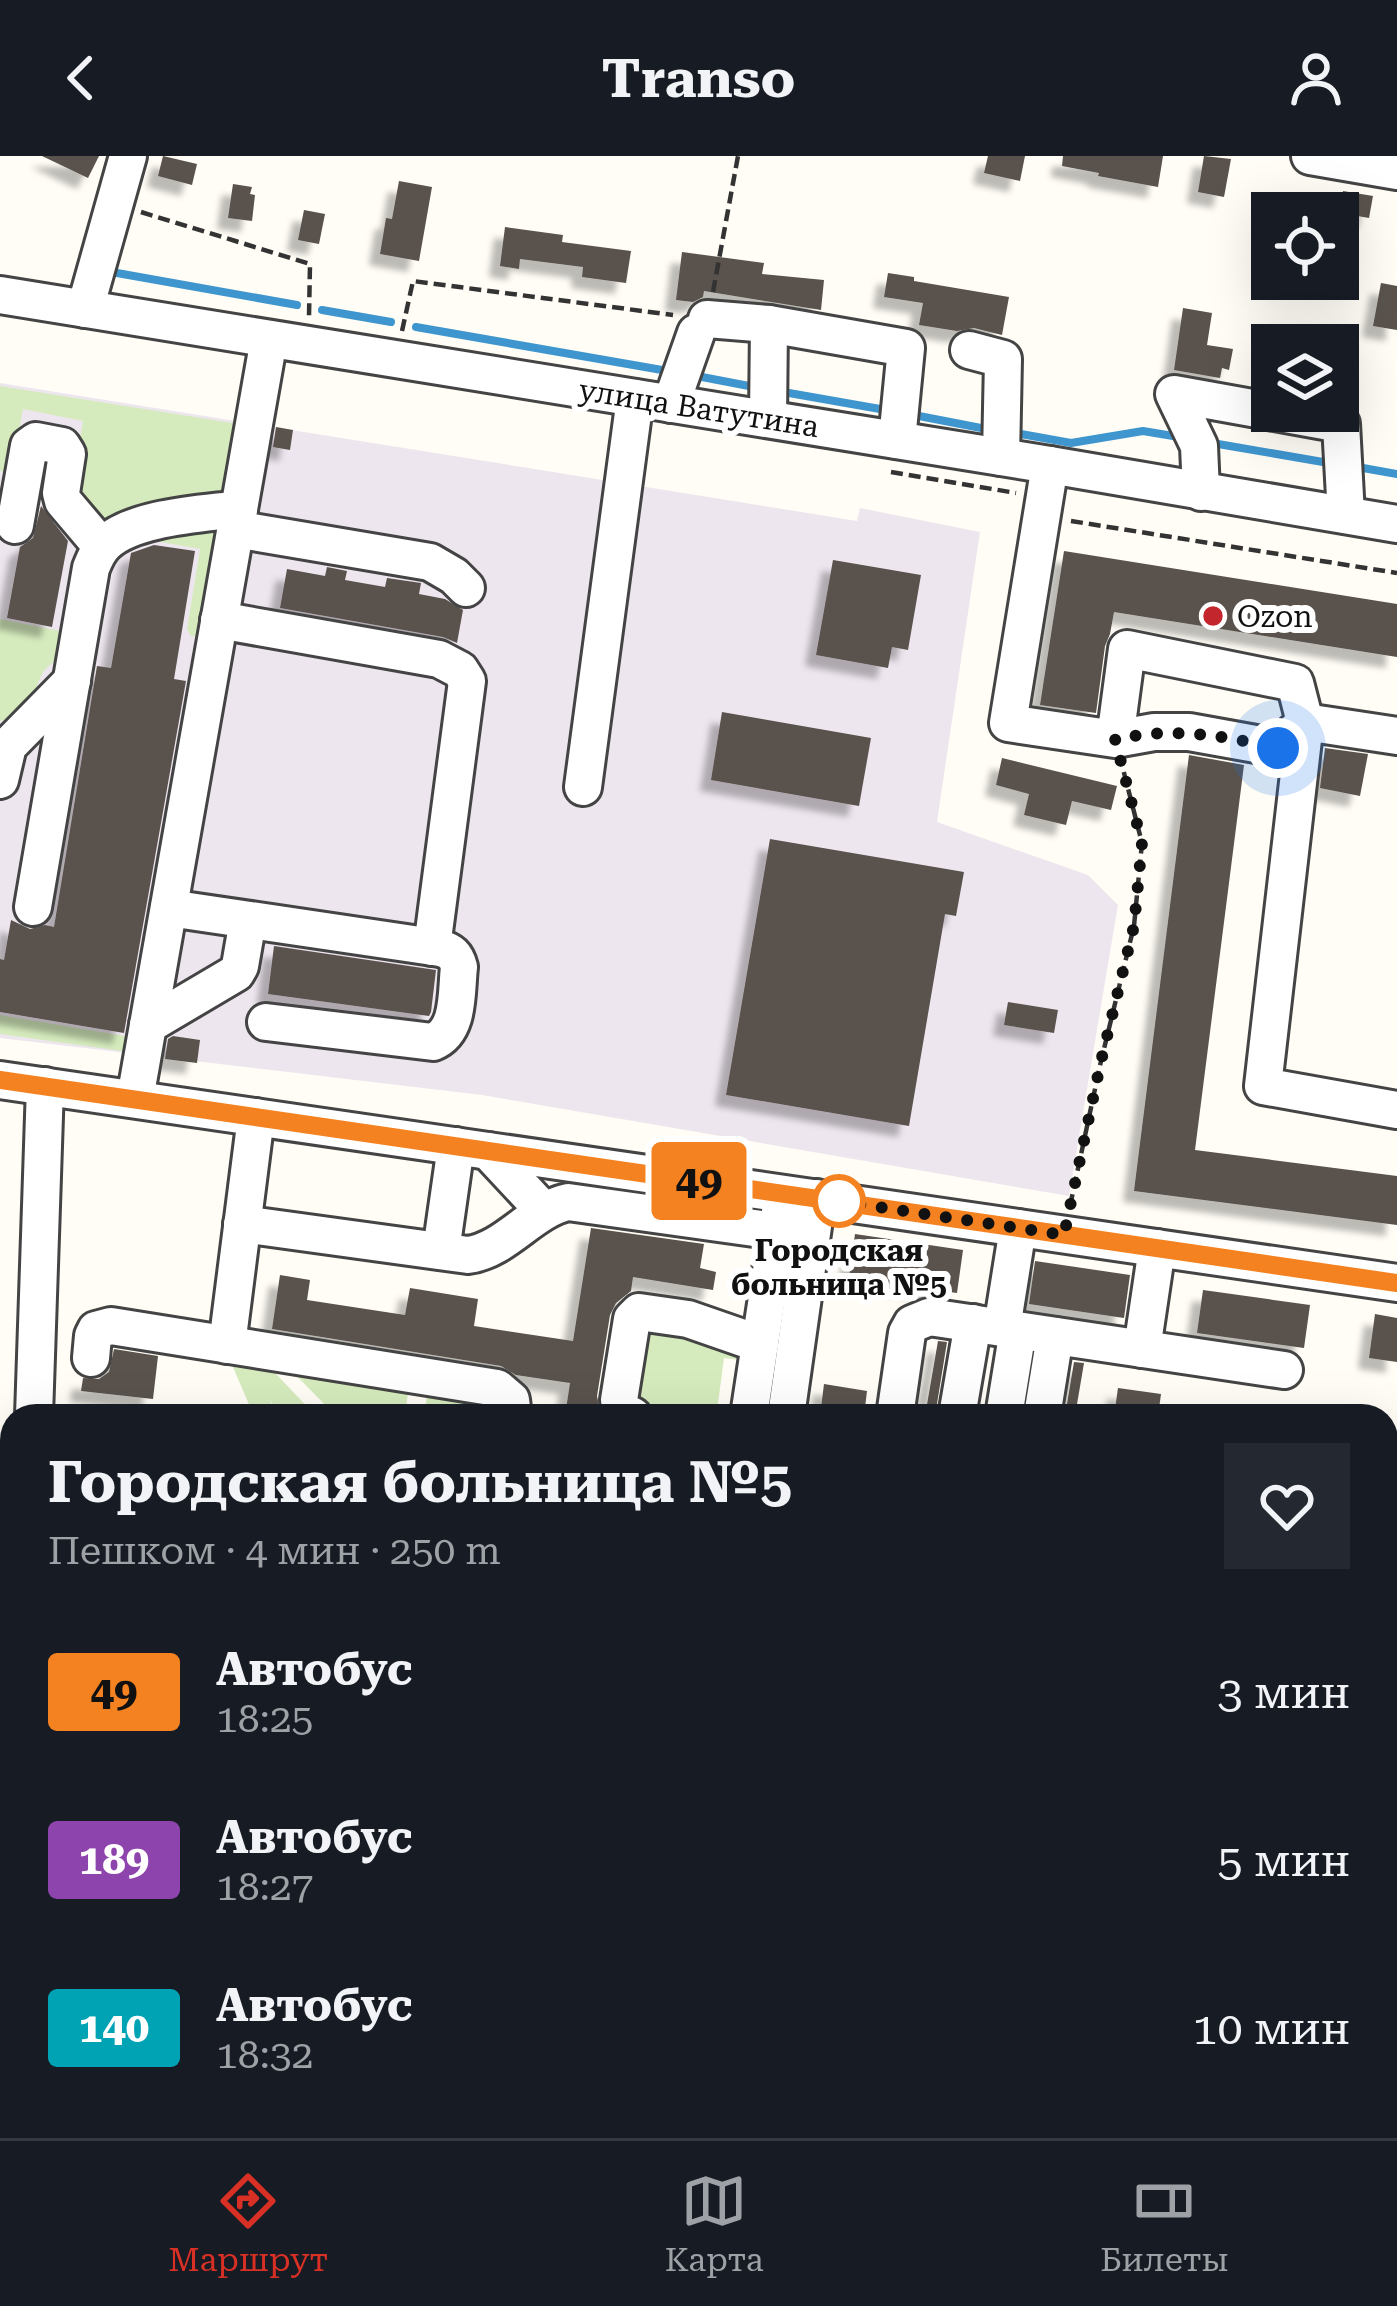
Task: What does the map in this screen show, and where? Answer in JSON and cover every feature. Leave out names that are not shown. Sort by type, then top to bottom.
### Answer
[{"type":"street","points":[[85,309],[128,156]]},
{"type":"street","points":[[1310,156],[1397,171]]},
{"type":"street","name":"улица Ватутина","points":[[0,296],[1397,524]]},
{"type":"street","points":[[768,419],[769,324]]},
{"type":"street","points":[[671,404],[702,326],[769,324],[906,348],[897,440]]},
{"type":"street","points":[[135,1100],[269,339]]},
{"type":"street","points":[[969,350],[1003,359],[1001,457]]},
{"type":"street","points":[[1201,492],[1198,446],[1174,394],[1341,424],[1346,515]]},
{"type":"street","points":[[583,787],[634,398]]},
{"type":"street","points":[[15,525],[11,481],[32,442],[49,443],[67,449],[62,497],[102,547]]},
{"type":"street","points":[[1050,465],[1008,723],[1115,739],[1189,732],[1278,748],[1305,722]]},
{"type":"street","points":[[33,907],[91,568],[102,547],[115,536],[143,525],[237,519],[430,562],[466,588]]},
{"type":"street","points":[[219,620],[440,658],[460,670],[467,692],[432,947]]},
{"type":"street","points":[[1115,739],[1127,649],[1295,683],[1305,722],[1263,1086],[1397,1110]]},
{"type":"street","points":[[0,780],[8,746],[72,681]]},
{"type":"street","points":[[1305,722],[1397,736]]},
{"type":"street","points":[[169,908],[432,947],[450,951],[457,959],[452,1026],[433,1042],[266,1022]]},
{"type":"street","points":[[148,1025],[236,973],[248,920]]},
{"type":"street","points":[[0,1080],[1397,1283]]},
{"type":"street","points":[[34,1404],[45,1086]]},
{"type":"street","points":[[227,1345],[256,1117]]},
{"type":"street","points":[[472,1148],[544,1211]]},
{"type":"street","points":[[441,1251],[472,1148]]},
{"type":"street","points":[[751,1404],[776,1231],[800,1196]]},
{"type":"street","points":[[787,1404],[800,1196]]},
{"type":"street","points":[[242,1224],[478,1254],[544,1211],[568,1202],[776,1231]]},
{"type":"street","points":[[963,1404],[998,1327],[1018,1228]]},
{"type":"street","points":[[1142,1349],[1157,1249]]},
{"type":"street","points":[[620,1404],[632,1318],[639,1312],[688,1319],[760,1344]]},
{"type":"street","points":[[897,1404],[907,1333],[912,1324],[929,1317],[1284,1370]]},
{"type":"street","points":[[91,1358],[93,1336],[103,1327],[497,1388],[512,1404]]},
{"type":"street","points":[[998,1327],[1003,1404]]},
{"type":"street","points":[[1044,1404],[1055,1336]]},
{"type":"path","points":[[395,360],[413,281],[702,326],[738,156]]},
{"type":"path","points":[[115,204],[310,264],[309,346]]},
{"type":"path","points":[[1042,517],[1397,573]]},
{"type":"path","points":[[1064,1235],[1134,926],[1142,843],[1115,739]]},
{"type":"shaded area","points":[[0,383],[857,521],[860,508],[980,532],[937,822],[1088,875],[1118,905],[1069,1196],[482,1095],[0,1038]]},
{"type":"green space","points":[[0,386],[245,425],[231,502],[98,526],[71,495],[83,421],[23,409],[11,473],[0,471]]},
{"type":"green space","points":[[220,522],[200,637],[191,636],[187,629],[200,549],[144,539]]},
{"type":"green space","points":[[0,619],[65,632],[59,659],[41,675],[32,702],[16,716],[0,721]]},
{"type":"green space","points":[[0,1015],[131,1037],[129,1052],[0,1034]]},
{"type":"green space","points":[[638,1322],[740,1350],[740,1360],[724,1358],[718,1404],[631,1404]]},
{"type":"green space","points":[[226,1351],[260,1357],[305,1404],[272,1404],[269,1397],[272,1404],[249,1404]]},
{"type":"green space","points":[[287,1366],[409,1385],[407,1404],[324,1404]]},
{"type":"green space","points":[[428,1390],[495,1395],[496,1404],[426,1404]]},
{"type":"building","points":[[42,156],[99,156],[88,178]]},
{"type":"building","points":[[163,156],[197,164],[192,185],[158,176]]},
{"type":"building","points":[[988,156],[1025,156],[1020,181],[984,173]]},
{"type":"building","points":[[1063,156],[1163,156],[1158,187],[1062,166]]},
{"type":"building","points":[[1204,156],[1231,159],[1224,197],[1198,192]]},
{"type":"building","points":[[399,181],[432,187],[419,261],[380,254]]},
{"type":"building","points":[[233,184],[252,187],[252,221],[228,218]]},
{"type":"building","points":[[1359,194],[1373,196],[1369,218],[1359,216]]},
{"type":"building","points":[[304,210],[325,214],[319,244],[298,240]]},
{"type":"building","points":[[505,227],[563,235],[562,242],[631,251],[626,283],[582,277],[583,267],[520,259],[519,269],[500,266]]},
{"type":"building","points":[[682,252],[764,263],[762,274],[824,280],[821,310],[704,291],[693,302],[676,300]]},
{"type":"building","points":[[888,273],[1009,297],[1002,335],[974,328],[957,331],[919,325],[923,303],[884,297]]},
{"type":"building","points":[[1381,283],[1397,286],[1397,330],[1373,326]]},
{"type":"building","points":[[1183,308],[1212,313],[1207,345],[1233,349],[1229,370],[1222,368],[1220,378],[1174,370]]},
{"type":"building","points":[[276,427],[293,430],[290,450],[273,447]]},
{"type":"building","points":[[41,506],[68,541],[52,627],[7,618],[20,547],[33,538]]},
{"type":"building","points":[[154,545],[195,551],[174,679],[186,681],[124,1033],[0,1012],[0,959],[4,960],[11,920],[30,929],[54,927],[97,666],[111,668],[131,553]]},
{"type":"building","points":[[1064,551],[1397,604],[1397,657],[1114,612],[1096,713],[1040,705]]},
{"type":"building","points":[[833,560],[921,575],[908,650],[892,647],[888,668],[816,655]]},
{"type":"building","points":[[327,567],[347,571],[345,580],[385,587],[387,578],[421,583],[419,594],[445,599],[463,610],[457,643],[280,608],[287,569],[325,576]]},
{"type":"building","points":[[722,712],[871,738],[859,806],[711,780]]},
{"type":"building","points":[[1325,748],[1368,754],[1360,796],[1320,788]]},
{"type":"building","points":[[1189,755],[1244,765],[1195,1150],[1397,1176],[1397,1225],[1134,1191]]},
{"type":"building","points":[[1002,758],[1117,786],[1111,810],[1072,801],[1066,825],[1024,815],[1029,794],[996,785]]},
{"type":"building","points":[[770,839],[964,872],[956,916],[945,914],[909,1126],[726,1095]]},
{"type":"building","points":[[274,946],[436,970],[431,1012],[429,1016],[268,994]]},
{"type":"building","points":[[1008,1002],[1058,1010],[1054,1033],[1004,1025]]},
{"type":"building","points":[[168,1039],[200,1040],[197,1063],[165,1059]]},
{"type":"building","points":[[591,1228],[704,1244],[700,1268],[716,1272],[713,1290],[633,1277],[631,1291],[610,1315],[599,1404],[567,1404],[570,1383],[516,1375],[501,1366],[272,1329],[280,1275],[310,1280],[307,1300],[405,1315],[410,1288],[478,1299],[474,1326],[573,1341]]},
{"type":"building","points":[[855,1234],[963,1250],[957,1293],[849,1278]]},
{"type":"building","points":[[1035,1261],[1130,1275],[1124,1318],[1029,1304]]},
{"type":"building","points":[[1203,1290],[1310,1305],[1304,1348],[1197,1333]]},
{"type":"building","points":[[1375,1314],[1397,1318],[1397,1362],[1369,1358]]},
{"type":"building","points":[[938,1341],[947,1342],[937,1404],[927,1404]]},
{"type":"building","points":[[114,1349],[158,1356],[153,1399],[81,1391],[83,1378],[99,1379],[109,1372]]},
{"type":"building","points":[[1074,1362],[1084,1363],[1077,1404],[1067,1404]]},
{"type":"building","points":[[824,1384],[867,1391],[865,1404],[822,1404]]},
{"type":"building","points":[[1118,1388],[1161,1394],[1160,1404],[1116,1404]]},
{"type":"waterway","points":[[117,273],[297,305]]},
{"type":"waterway","points":[[322,310],[391,322]]},
{"type":"waterway","points":[[416,327],[662,370]]},
{"type":"waterway","points":[[702,377],[749,386]]},
{"type":"waterway","points":[[789,393],[880,409]]},
{"type":"waterway","points":[[919,416],[981,428]]},
{"type":"waterway","points":[[1021,434],[1071,443],[1143,431],[1173,436]]},
{"type":"waterway","points":[[1218,444],[1323,462]]},
{"type":"waterway","points":[[1363,468],[1397,474]]},
{"type":"bus line","name":"49","points":[[0,1080],[1397,1283]]},
{"type":"place","name":"Ozon","points":[[1213,616]]},
{"type":"place","name":"Городская больница №5","points":[[839,1201]]},
{"type":"route","points":[[839,1201],[1064,1235],[1134,926],[1142,843],[1115,739],[1189,732],[1278,748]]}]
